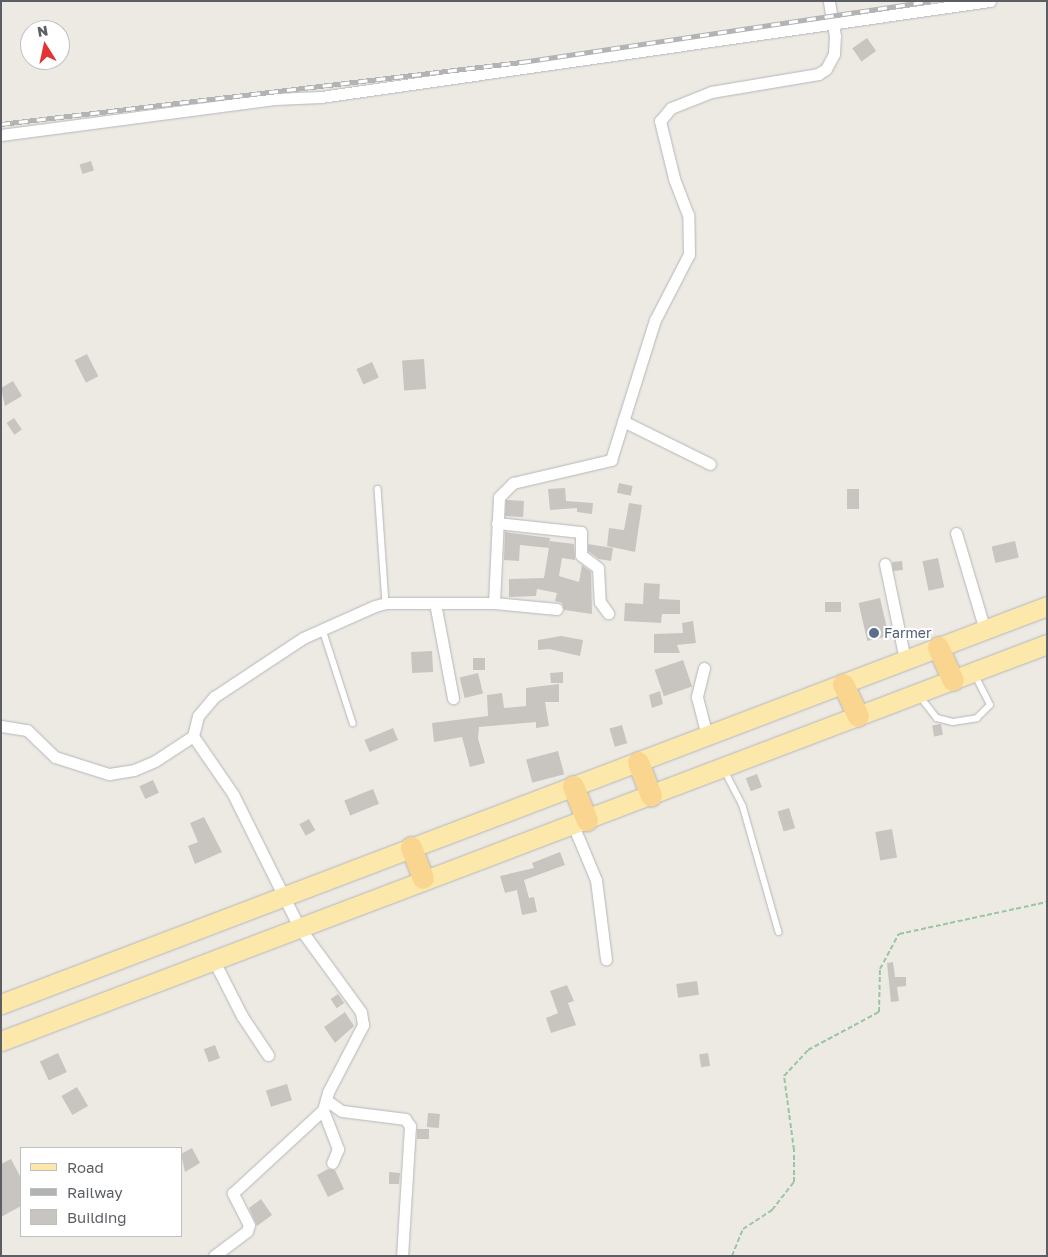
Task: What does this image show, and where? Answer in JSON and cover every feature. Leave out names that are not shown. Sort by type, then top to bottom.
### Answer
[{"type":"highway","points":[[938,647],[953,680]]},
{"type":"highway","points":[[843,684],[858,716]]},
{"type":"highway","points":[[638,762],[651,796]]},
{"type":"highway","points":[[573,786],[580,822]]},
{"type":"highway","points":[[411,847],[423,878]]},
{"type":"main road","points":[[1,1004],[1047,606]]},
{"type":"main road","points":[[1,1041],[214,961],[423,878],[651,796],[1047,644]]},
{"type":"street","points":[[494,603],[499,497],[513,483],[609,462],[655,320],[691,248],[688,215],[674,178],[660,121],[670,108],[711,92],[818,74],[826,69],[834,54],[833,22],[829,1]]},
{"type":"street","points":[[1,135],[275,99],[321,97],[833,22],[990,1]]},
{"type":"street","points":[[623,421],[710,464]]},
{"type":"street","points":[[497,523],[581,532],[580,555],[598,568],[600,602],[608,613]]},
{"type":"street","points":[[956,533],[985,630]]},
{"type":"street","points":[[886,564],[904,660]]},
{"type":"street","points":[[1,726],[27,730],[55,757],[109,774],[134,770],[155,761],[193,736],[204,705],[253,670],[323,630],[386,603],[494,603],[557,609]]},
{"type":"street","points":[[435,604],[453,698]]},
{"type":"street","points":[[704,668],[697,697],[707,736]]},
{"type":"street","points":[[193,736],[233,794],[299,926],[363,1018],[361,1034],[325,1105],[233,1193],[249,1225],[247,1231],[214,1256]]},
{"type":"street","points":[[580,822],[596,880],[606,959]]},
{"type":"street","points":[[214,961],[242,1016],[268,1055]]},
{"type":"street","points":[[325,1105],[338,1149],[332,1163]]},
{"type":"street","points":[[325,1105],[342,1110],[405,1119],[410,1126],[402,1256]]},
{"type":"lane","points":[[378,489],[386,603]]},
{"type":"lane","points":[[323,630],[353,723]]},
{"type":"lane","points":[[918,693],[937,718],[953,722],[977,718],[990,705],[973,672]]},
{"type":"lane","points":[[723,768],[743,806],[779,932]]},
{"type":"path","points":[[732,1256],[743,1229],[772,1210],[794,1182],[794,1150],[784,1076],[808,1050],[879,1012],[880,969],[899,934],[1047,902]]},
{"type":"building","points":[[867,38],[876,51],[861,61],[852,48]]},
{"type":"building","points":[[91,161],[94,171],[82,174],[80,165]]},
{"type":"building","points":[[87,354],[98,376],[86,383],[75,360]]},
{"type":"building","points":[[424,359],[426,389],[404,390],[402,361]]},
{"type":"building","points":[[372,362],[379,378],[363,384],[356,369]]},
{"type":"building","points":[[13,381],[22,396],[5,406],[1,388]]},
{"type":"building","points":[[14,418],[22,430],[14,435],[7,423]]},
{"type":"building","points":[[619,483],[633,486],[631,496],[617,493]]},
{"type":"building","points":[[565,488],[566,501],[593,503],[592,514],[577,512],[577,508],[550,510],[548,489]]},
{"type":"building","points":[[847,489],[859,489],[859,509],[847,509]]},
{"type":"building","points":[[506,500],[524,501],[523,517],[505,516]]},
{"type":"building","points":[[629,503],[642,505],[635,552],[607,546],[609,528],[624,530]]},
{"type":"building","points":[[505,532],[550,538],[549,548],[520,545],[519,561],[504,560]]},
{"type":"building","points":[[550,541],[574,544],[575,560],[562,558],[559,576],[579,582],[582,565],[591,572],[592,614],[564,610],[562,603],[555,601],[557,593],[537,589],[536,596],[509,597],[509,579],[544,578]]},
{"type":"building","points":[[1015,541],[1019,558],[995,563],[992,546]]},
{"type":"building","points":[[588,544],[613,548],[611,561],[599,559],[588,551]]},
{"type":"building","points":[[938,558],[944,587],[929,591],[922,561]]},
{"type":"building","points":[[902,561],[903,570],[893,571],[892,562]]},
{"type":"building","points":[[644,583],[660,584],[659,599],[680,600],[680,614],[662,614],[661,623],[624,621],[625,603],[643,604]]},
{"type":"building","points":[[880,598],[889,636],[867,641],[859,603]]},
{"type":"building","points":[[825,602],[841,602],[841,612],[825,612]]},
{"type":"building","points":[[693,621],[696,643],[677,645],[680,653],[654,653],[654,634],[683,633],[682,623]]},
{"type":"building","points":[[561,636],[583,640],[580,656],[549,649],[538,650],[538,640]]},
{"type":"building","points":[[432,651],[433,672],[412,673],[411,652]]},
{"type":"building","points":[[473,658],[485,658],[485,670],[473,670]]},
{"type":"building","points":[[683,660],[692,686],[664,696],[655,670]]},
{"type":"building","points":[[563,672],[563,683],[551,683],[550,673]]},
{"type":"building","points":[[478,673],[483,693],[465,698],[460,678]]},
{"type":"building","points":[[559,684],[559,702],[545,702],[549,726],[536,728],[536,722],[479,727],[478,738],[485,763],[470,767],[462,737],[434,742],[432,723],[488,716],[487,695],[502,693],[504,708],[526,706],[526,688]]},
{"type":"building","points":[[660,691],[663,704],[652,708],[649,695]]},
{"type":"building","points":[[941,724],[943,735],[934,736],[932,726]]},
{"type":"building","points":[[622,725],[627,743],[615,747],[610,729]]},
{"type":"building","points":[[393,728],[398,740],[370,752],[364,740]]},
{"type":"building","points":[[558,751],[564,774],[532,783],[526,760]]},
{"type":"building","points":[[757,774],[762,787],[751,791],[746,778]]},
{"type":"building","points":[[153,780],[159,793],[145,799],[139,786]]},
{"type":"building","points":[[373,789],[379,804],[350,815],[344,801]]},
{"type":"building","points":[[789,808],[795,828],[784,832],[778,812]]},
{"type":"building","points":[[204,817],[222,852],[195,864],[188,846],[198,842],[190,823]]},
{"type":"building","points":[[309,819],[315,830],[306,836],[299,824]]},
{"type":"building","points":[[892,829],[897,858],[880,861],[875,832]]},
{"type":"building","points":[[560,852],[565,865],[524,880],[529,898],[534,897],[537,912],[522,915],[517,890],[505,893],[500,876],[534,868],[532,863]]},
{"type":"building","points":[[893,962],[895,977],[906,977],[906,986],[897,987],[899,1001],[891,1002],[887,963]]},
{"type":"building","points":[[697,981],[699,995],[678,998],[676,984]]},
{"type":"building","points":[[567,985],[574,1001],[568,1003],[576,1025],[551,1033],[546,1018],[558,1013],[550,991]]},
{"type":"building","points":[[338,994],[344,1003],[337,1008],[331,999]]},
{"type":"building","points":[[345,1012],[354,1026],[335,1043],[324,1027]]},
{"type":"building","points":[[215,1045],[220,1058],[209,1062],[204,1049]]},
{"type":"building","points":[[58,1053],[67,1072],[49,1080],[40,1061]]},
{"type":"building","points":[[708,1053],[710,1066],[701,1067],[699,1054]]},
{"type":"building","points":[[287,1084],[292,1100],[271,1107],[266,1090]]},
{"type":"building","points":[[77,1087],[88,1106],[72,1115],[61,1096]]},
{"type":"building","points":[[428,1113],[440,1114],[439,1128],[427,1127]]},
{"type":"building","points":[[417,1129],[429,1129],[429,1139],[417,1139]]},
{"type":"building","points":[[192,1148],[200,1163],[185,1172],[182,1153]]},
{"type":"building","points":[[11,1159],[20,1176],[20,1207],[1,1217],[1,1164]]},
{"type":"building","points":[[328,1169],[335,1170],[344,1189],[328,1197],[317,1175]]},
{"type":"building","points":[[389,1172],[400,1173],[399,1184],[389,1184]]},
{"type":"building","points":[[261,1199],[272,1215],[257,1226],[249,1208]]},
{"type":"railway","points":[[1,124],[522,62],[930,1]]},
{"type":"place","name":"Farmer","points":[[874,633]]}]
